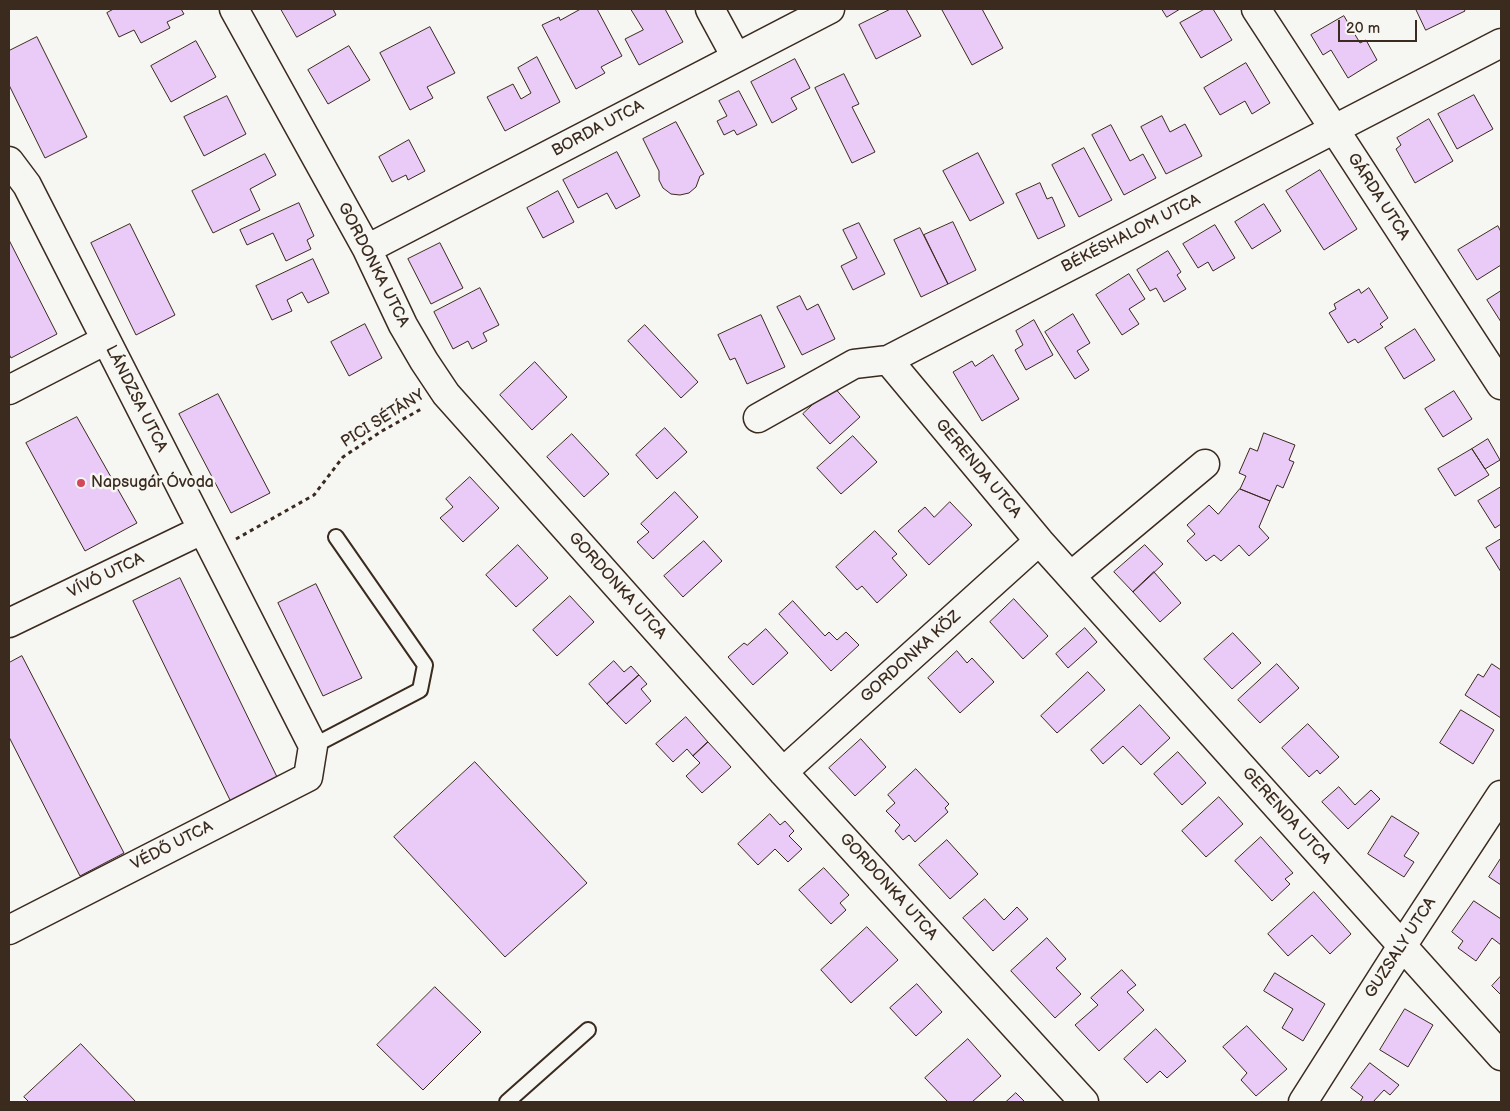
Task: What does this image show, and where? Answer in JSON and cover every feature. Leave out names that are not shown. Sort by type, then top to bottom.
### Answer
[{"type":"street","name":"GORDONKA UTCA","points":[[234,9],[367,249],[403,325],[446,394],[783,772],[1084,1102]]},
{"type":"street","points":[[710,9],[736,57]]},
{"type":"street","name":"BORDA UTCA","points":[[367,249],[830,9]]},
{"type":"street","name":"GÁRDA UTCA","points":[[1256,9],[1501,385]]},
{"type":"street","name":"BÉKÉSHALOM UTCA","points":[[758,418],[854,364],[888,360],[1501,43]]},
{"type":"street","name":"LÁNDZSA UTCA","points":[[9,161],[27,185],[313,746]]},
{"type":"street","points":[[9,390],[106,340]]},
{"type":"street","name":"GERENDA UTCA","points":[[888,360],[1039,541],[1501,1056]]},
{"type":"street","points":[[1071,576],[1205,464]]},
{"type":"street","name":"VÍVÓ UTCA","points":[[9,623],[208,540]]},
{"type":"street","name":"GORDONKA KÖZ","points":[[783,772],[1039,541]]},
{"type":"street","name":"VÉDŐ UTCA","points":[[9,930],[308,776],[313,746]]},
{"type":"street","name":"GUZSALY UTCA","points":[[1302,1102],[1501,795]]},
{"type":"lane","points":[[313,746],[420,690],[425,665],[336,537]]},
{"type":"lane","points":[[507,1102],[588,1030]]},
{"type":"path","name":"PICI SÉTÁNY","points":[[208,540],[314,495],[343,457],[382,431],[446,394]]},
{"type":"building","points":[[114,9],[181,9],[184,14],[167,22],[170,28],[141,43],[134,30],[119,37],[107,13]]},
{"type":"building","points":[[281,9],[333,9],[336,15],[297,37]]},
{"type":"building","points":[[581,9],[597,9],[622,56],[601,67],[605,73],[576,89],[542,25],[559,17],[560,20]]},
{"type":"building","points":[[631,9],[665,9],[683,42],[639,65],[625,39],[643,30]]},
{"type":"building","points":[[891,9],[906,9],[921,36],[876,59],[859,25]]},
{"type":"building","points":[[982,9],[1003,48],[972,65],[942,10]]},
{"type":"building","points":[[1162,9],[1180,9],[1167,17]]},
{"type":"building","points":[[1205,9],[1213,9],[1232,40],[1201,58],[1180,23]]},
{"type":"building","points":[[1416,9],[1464,9],[1465,11],[1426,30]]},
{"type":"building","points":[[1344,16],[1360,43],[1366,40],[1377,60],[1348,78],[1331,50],[1323,55],[1311,35]]},
{"type":"building","points":[[430,27],[455,73],[427,87],[433,98],[410,110],[380,53]]},
{"type":"building","points":[[37,37],[87,137],[45,158],[9,85],[9,51]]},
{"type":"building","points":[[196,41],[216,77],[171,102],[151,66]]},
{"type":"building","points":[[349,46],[370,80],[328,104],[308,70]]},
{"type":"building","points":[[537,57],[560,102],[505,131],[487,97],[513,84],[521,99],[531,93],[518,68]]},
{"type":"building","points":[[795,59],[810,88],[791,98],[797,109],[772,123],[751,82]]},
{"type":"building","points":[[1246,63],[1270,103],[1252,114],[1245,101],[1220,115],[1204,88]]},
{"type":"building","points":[[844,74],[859,104],[852,107],[875,152],[852,163],[815,88]]},
{"type":"building","points":[[739,91],[757,125],[737,135],[734,130],[724,135],[717,121],[727,116],[719,101]]},
{"type":"building","points":[[1474,95],[1493,129],[1457,149],[1438,114]]},
{"type":"building","points":[[227,96],[246,134],[204,156],[184,117]]},
{"type":"building","points":[[1162,116],[1170,132],[1185,124],[1202,156],[1166,174],[1141,127]]},
{"type":"building","points":[[1429,119],[1453,161],[1415,183],[1396,149],[1401,145],[1397,138]]},
{"type":"building","points":[[676,122],[704,174],[700,176],[696,187],[689,193],[680,195],[671,194],[663,188],[659,180],[659,171],[643,139]]},
{"type":"building","points":[[1111,125],[1130,161],[1143,154],[1156,178],[1124,195],[1092,135]]},
{"type":"building","points":[[409,140],[425,171],[408,180],[406,175],[392,182],[379,157]]},
{"type":"building","points":[[1084,148],[1112,200],[1079,217],[1052,165]]},
{"type":"building","points":[[617,152],[640,196],[616,209],[607,193],[578,208],[563,180]]},
{"type":"building","points":[[978,153],[1004,203],[970,221],[943,171]]},
{"type":"building","points":[[265,154],[276,175],[250,189],[260,210],[213,233],[192,191]]},
{"type":"building","points":[[1320,170],[1357,229],[1324,250],[1286,191]]},
{"type":"building","points":[[1040,183],[1047,199],[1052,197],[1065,226],[1038,239],[1016,194]]},
{"type":"building","points":[[558,191],[574,222],[543,238],[527,208]]},
{"type":"building","points":[[299,203],[314,236],[307,240],[311,249],[286,261],[273,233],[247,245],[240,230]]},
{"type":"building","points":[[1264,204],[1281,231],[1252,249],[1235,222]]},
{"type":"building","points":[[953,222],[976,270],[948,284],[924,235]]},
{"type":"building","points":[[859,223],[885,274],[853,290],[841,266],[857,258],[843,230]]},
{"type":"building","points":[[130,224],[175,315],[136,335],[91,243]]},
{"type":"building","points":[[1215,225],[1235,258],[1213,271],[1208,262],[1198,268],[1183,244]]},
{"type":"building","points":[[1498,226],[1501,232],[1501,265],[1477,280],[1458,250]]},
{"type":"building","points":[[920,228],[948,284],[921,297],[894,240]]},
{"type":"building","points":[[9,240],[57,334],[11,358],[9,354]]},
{"type":"building","points":[[440,243],[463,288],[431,304],[408,259]]},
{"type":"building","points":[[1168,251],[1181,272],[1177,275],[1186,289],[1164,302],[1156,288],[1150,291],[1137,270]]},
{"type":"building","points":[[313,259],[329,293],[308,303],[302,292],[287,300],[292,311],[272,320],[256,286]]},
{"type":"building","points":[[1129,274],[1145,299],[1129,309],[1139,324],[1122,335],[1096,295]]},
{"type":"building","points":[[480,288],[499,325],[483,333],[487,341],[472,349],[468,341],[453,349],[434,312]]},
{"type":"building","points":[[1369,288],[1388,318],[1380,324],[1383,327],[1358,343],[1355,339],[1348,343],[1329,313],[1336,309],[1334,304],[1359,289],[1361,293]]},
{"type":"building","points":[[1501,291],[1501,322],[1487,300]]},
{"type":"building","points":[[800,296],[807,310],[818,304],[835,339],[802,355],[777,307]]},
{"type":"building","points":[[1073,314],[1090,343],[1077,351],[1089,370],[1075,379],[1045,332]]},
{"type":"building","points":[[761,315],[785,367],[747,384],[735,358],[730,360],[718,335]]},
{"type":"building","points":[[1034,320],[1053,355],[1026,370],[1015,350],[1023,345],[1016,331]]},
{"type":"building","points":[[365,324],[382,358],[349,376],[331,342]]},
{"type":"building","points":[[645,325],[698,382],[681,398],[628,341]]},
{"type":"building","points":[[1415,329],[1435,360],[1404,379],[1385,348]]},
{"type":"building","points":[[993,355],[1019,399],[982,421],[953,372],[972,361],[975,366]]},
{"type":"building","points":[[535,362],[567,397],[532,430],[500,395]]},
{"type":"building","points":[[833,386],[860,417],[830,444],[803,414]]},
{"type":"building","points":[[1454,391],[1472,419],[1443,437],[1425,409]]},
{"type":"building","points":[[218,394],[270,493],[231,513],[179,414]]},
{"type":"building","name":"Napsugár Óvoda","points":[[77,417],[137,523],[85,551],[26,443]]},
{"type":"building","points":[[665,428],[687,452],[657,479],[636,455]]},
{"type":"building","points":[[1264,433],[1295,445],[1289,460],[1294,462],[1283,488],[1277,485],[1270,501],[1240,489],[1246,476],[1239,473],[1250,448],[1257,451]]},
{"type":"building","points":[[572,434],[609,474],[584,497],[547,457]]},
{"type":"building","points":[[853,436],[877,462],[841,494],[817,468]]},
{"type":"building","points":[[1488,439],[1500,460],[1485,469],[1472,449]]},
{"type":"building","points":[[1472,449],[1489,475],[1455,496],[1438,469]]},
{"type":"building","points":[[470,477],[499,508],[463,542],[440,518],[453,507],[446,499]]},
{"type":"building","points":[[1501,487],[1501,524],[1495,528],[1478,501]]},
{"type":"building","points":[[1240,489],[1270,501],[1259,527],[1269,538],[1249,556],[1239,545],[1221,561],[1214,555],[1206,561],[1187,541],[1195,534],[1187,525],[1209,505],[1218,514]]},
{"type":"building","points":[[675,492],[698,517],[653,559],[637,542],[649,532],[641,524]]},
{"type":"building","points":[[950,502],[972,525],[929,565],[898,531],[925,507],[934,517]]},
{"type":"building","points":[[875,531],[897,554],[892,558],[907,575],[877,603],[862,586],[857,590],[836,567]]},
{"type":"building","points":[[1501,539],[1501,572],[1486,548]]},
{"type":"building","points":[[704,541],[722,561],[683,597],[664,576]]},
{"type":"building","points":[[518,545],[548,578],[516,607],[486,575]]},
{"type":"building","points":[[1145,545],[1163,564],[1133,592],[1114,572]]},
{"type":"building","points":[[1154,572],[1181,603],[1160,622],[1133,592]]},
{"type":"building","points":[[180,578],[278,779],[231,802],[133,601]]},
{"type":"building","points":[[316,584],[362,678],[323,696],[278,603]]},
{"type":"building","points":[[570,596],[594,622],[557,656],[533,630]]},
{"type":"building","points":[[1014,599],[1048,636],[1023,659],[990,622]]},
{"type":"building","points":[[793,601],[825,636],[829,632],[837,640],[846,632],[859,645],[831,671],[779,614]]},
{"type":"building","points":[[1085,628],[1097,642],[1068,668],[1056,654]]},
{"type":"building","points":[[766,629],[788,653],[753,685],[728,657],[744,643],[747,645]]},
{"type":"building","points":[[1233,633],[1261,663],[1232,689],[1204,659]]},
{"type":"building","points":[[957,651],[967,663],[972,658],[994,682],[960,713],[928,678]]},
{"type":"building","points":[[22,656],[124,853],[80,876],[9,737],[9,663]]},
{"type":"building","points":[[614,661],[624,672],[631,666],[639,675],[607,704],[589,684]]},
{"type":"building","points":[[1277,664],[1299,688],[1260,723],[1238,700]]},
{"type":"building","points":[[1492,664],[1501,670],[1501,718],[1465,695],[1478,674],[1483,677]]},
{"type":"building","points":[[1088,672],[1105,690],[1057,733],[1041,716]]},
{"type":"building","points":[[639,675],[647,684],[641,689],[651,701],[626,724],[607,704]]},
{"type":"building","points":[[1140,705],[1170,738],[1141,765],[1123,746],[1103,764],[1091,750]]},
{"type":"building","points":[[1461,710],[1494,730],[1473,764],[1440,743]]},
{"type":"building","points":[[686,717],[708,742],[693,756],[687,749],[673,762],[656,744]]},
{"type":"building","points":[[1308,724],[1339,757],[1320,774],[1317,770],[1309,777],[1282,748]]},
{"type":"building","points":[[861,739],[886,767],[855,796],[829,768]]},
{"type":"building","points":[[708,742],[731,767],[702,793],[686,776],[700,763],[693,756]]},
{"type":"building","points":[[1178,752],[1206,783],[1182,805],[1154,774]]},
{"type":"building","points":[[475,762],[587,883],[505,957],[394,837]]},
{"type":"building","points":[[916,769],[949,804],[945,808],[948,812],[915,842],[909,835],[903,840],[895,831],[900,825],[886,811],[895,803],[888,795]]},
{"type":"building","points":[[1339,787],[1355,805],[1371,790],[1380,799],[1348,829],[1322,802]]},
{"type":"building","points":[[1219,797],[1243,824],[1206,857],[1182,831]]},
{"type":"building","points":[[770,814],[780,825],[785,821],[794,831],[789,836],[802,849],[788,862],[775,849],[758,865],[738,844]]},
{"type":"building","points":[[1392,816],[1419,833],[1404,856],[1414,862],[1404,877],[1368,854]]},
{"type":"building","points":[[1261,837],[1293,873],[1285,879],[1290,884],[1272,901],[1235,861]]},
{"type":"building","points":[[947,840],[978,874],[950,899],[919,865]]},
{"type":"building","points":[[1501,858],[1501,885],[1489,877]]},
{"type":"building","points":[[824,868],[849,895],[840,903],[846,910],[831,924],[799,890]]},
{"type":"building","points":[[1314,892],[1351,934],[1330,954],[1312,935],[1288,956],[1268,934]]},
{"type":"building","points":[[985,899],[1004,920],[1017,907],[1028,919],[993,951],[963,918]]},
{"type":"building","points":[[1474,901],[1501,919],[1501,945],[1492,938],[1476,961],[1458,948],[1463,941],[1452,932]]},
{"type":"building","points":[[867,927],[898,960],[851,1003],[821,970]]},
{"type":"building","points":[[1047,938],[1066,959],[1056,968],[1081,994],[1055,1018],[1011,971]]},
{"type":"building","points":[[1122,970],[1136,985],[1127,992],[1144,1010],[1099,1051],[1075,1025],[1098,1005],[1091,998]]},
{"type":"building","points":[[1275,973],[1325,1004],[1303,1041],[1282,1028],[1293,1009],[1264,991]]},
{"type":"building","points":[[1501,976],[1501,995],[1492,986]]},
{"type":"building","points":[[917,984],[942,1012],[916,1036],[890,1008]]},
{"type":"building","points":[[435,987],[481,1032],[423,1090],[377,1045]]},
{"type":"building","points":[[1405,1009],[1433,1025],[1408,1067],[1380,1050]]},
{"type":"building","points":[[1247,1026],[1287,1069],[1256,1096],[1241,1080],[1247,1073],[1223,1047]]},
{"type":"building","points":[[1156,1029],[1186,1061],[1167,1078],[1160,1071],[1147,1083],[1124,1059]]},
{"type":"building","points":[[968,1039],[1001,1076],[972,1102],[948,1102],[925,1078]]},
{"type":"building","points":[[81,1044],[136,1102],[29,1102],[24,1097]]},
{"type":"building","points":[[1370,1063],[1399,1085],[1390,1095],[1384,1090],[1373,1102],[1360,1102],[1363,1097],[1351,1088]]},
{"type":"building","points":[[1016,1093],[1025,1102],[1006,1102]]},
{"type":"place","name":"Napsugár Óvoda","points":[[81,483]]}]
